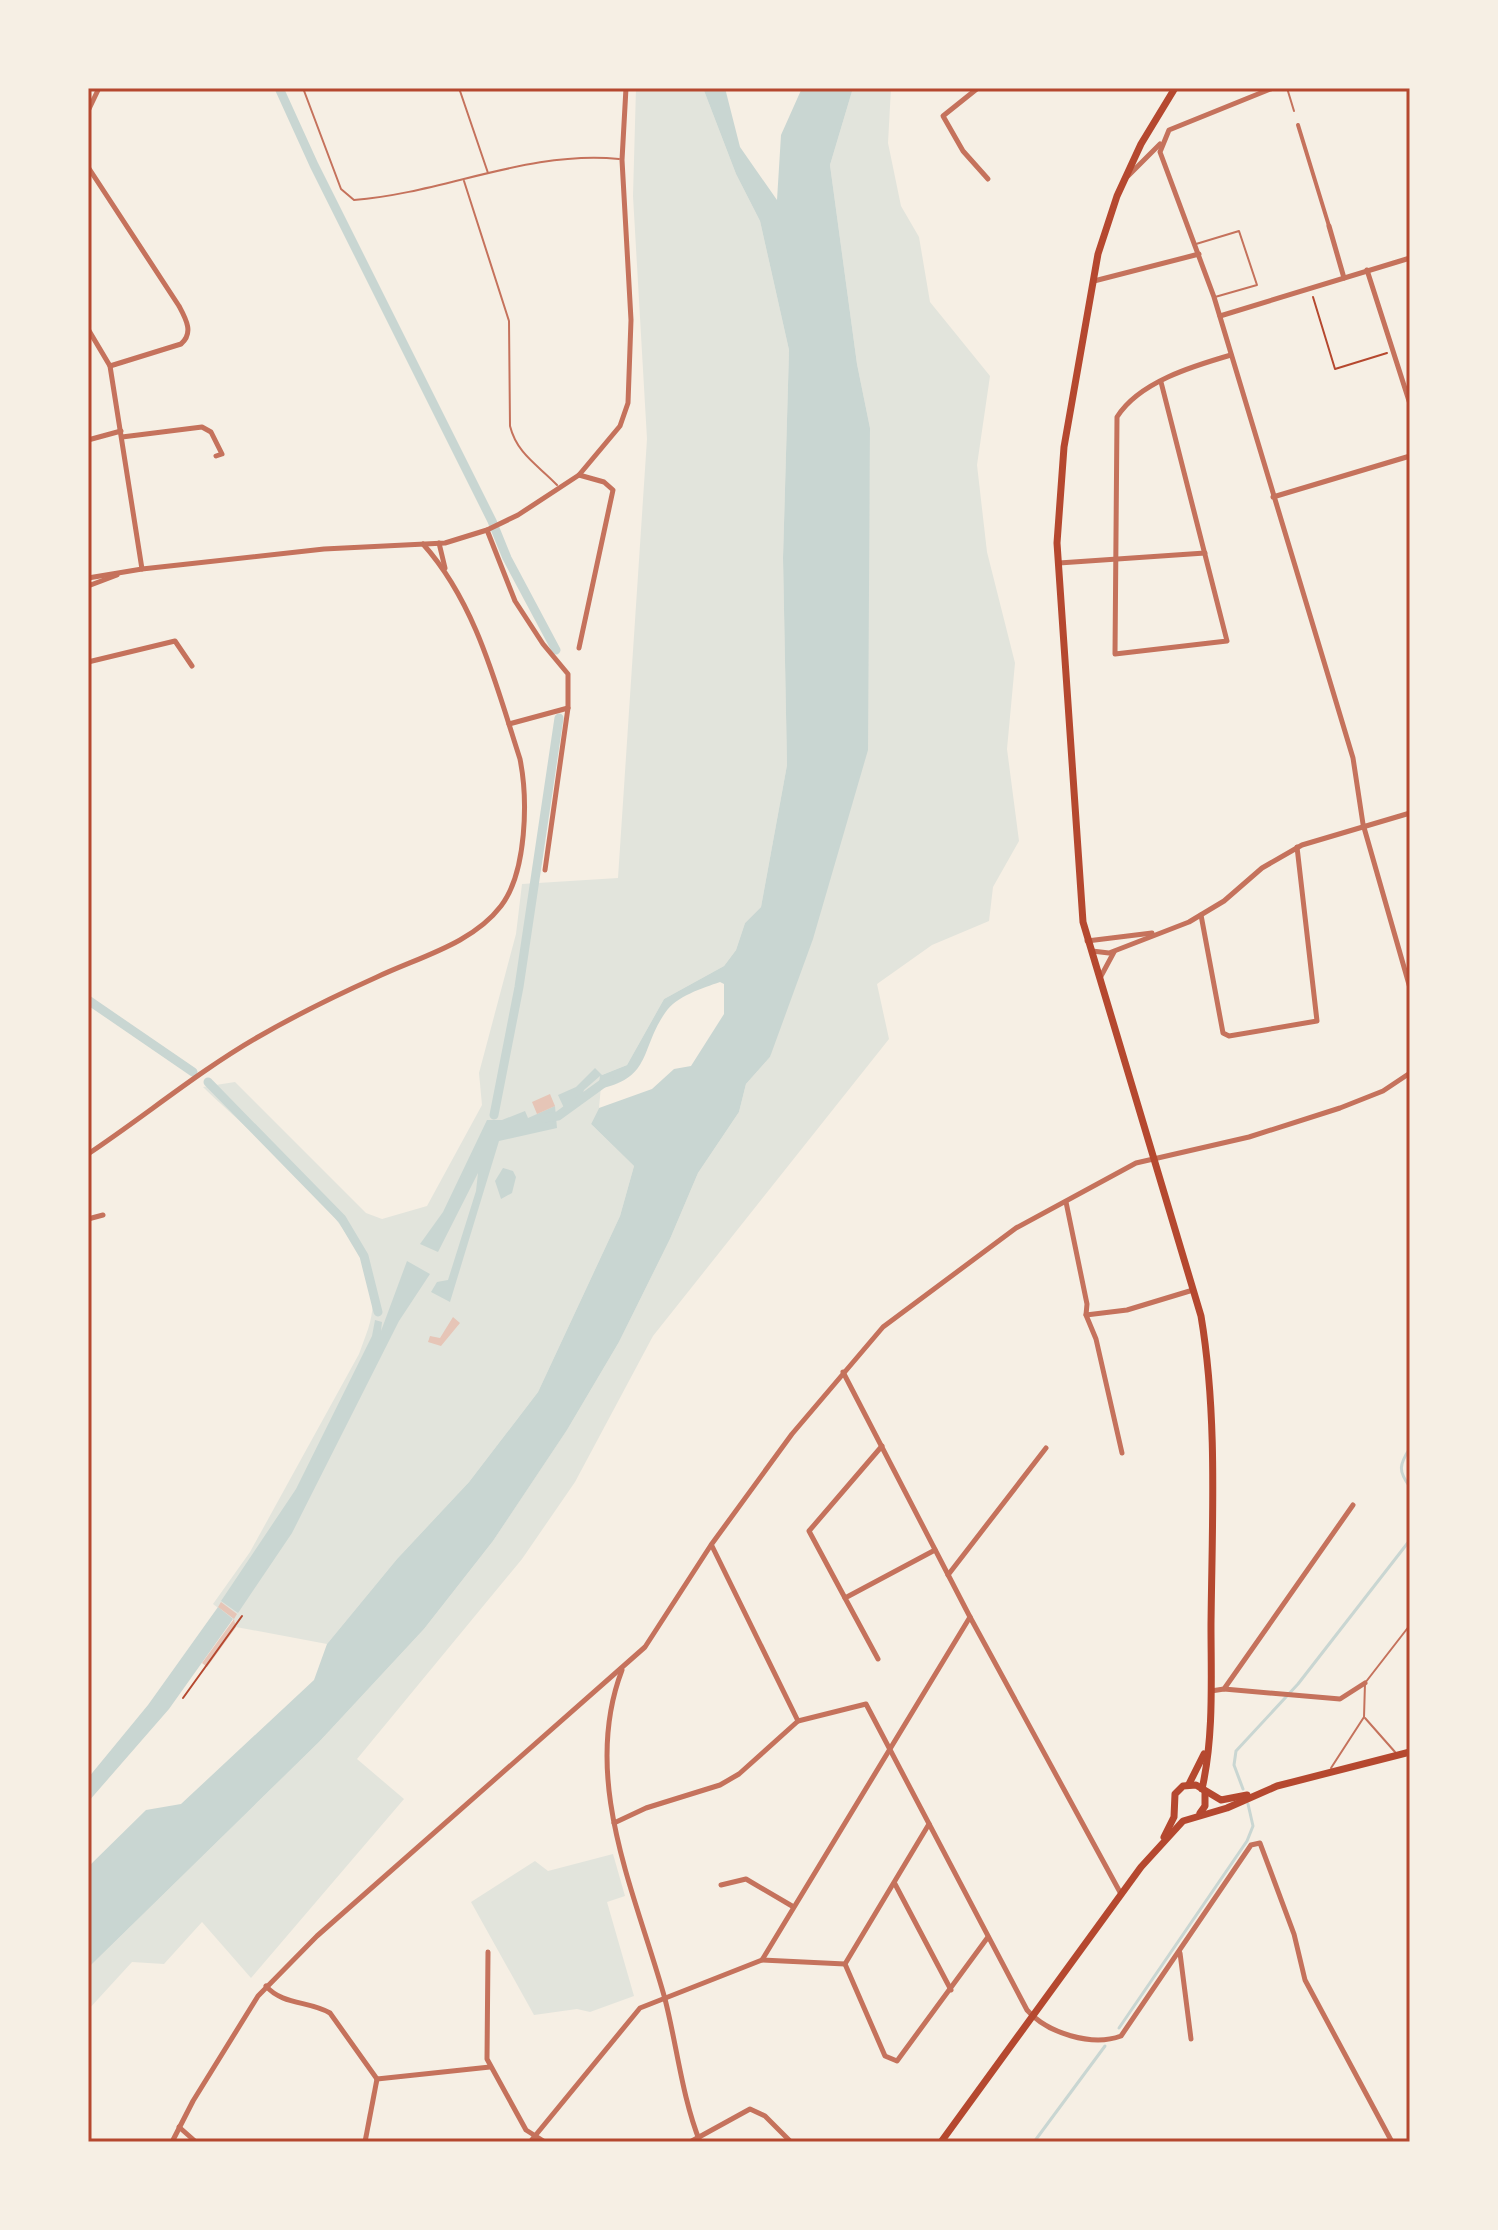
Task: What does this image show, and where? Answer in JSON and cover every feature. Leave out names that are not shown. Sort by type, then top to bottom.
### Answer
[{"type":"main road","points":[[1175,88],[1141,144],[1098,254],[1064,447],[1059,563],[1088,945],[1201,1316],[1211,1388],[1211,1691],[1203,1791],[1205,1806],[1200,1813]]},
{"type":"main road","points":[[941,2142],[1161,1843],[1173,1821],[1176,1791],[1189,1784],[1207,1749]]},
{"type":"main road","points":[[1189,1784],[1221,1800],[1410,1752]]},
{"type":"main road","points":[[1161,1843],[1189,1816],[1227,1808],[1258,1793]]},
{"type":"main road","points":[[1175,1805],[1180,1813],[1189,1816]]},
{"type":"street","points":[[88,111],[99,88]]},
{"type":"street","points":[[88,578],[142,569],[364,545],[439,543],[501,524],[579,475],[620,426],[628,403],[631,320],[622,160],[626,88]]},
{"type":"street","points":[[978,88],[943,116],[963,151],[988,179]]},
{"type":"street","points":[[1125,180],[1160,144],[1169,130],[1273,88]]},
{"type":"street","points":[[1298,125],[1344,278]]},
{"type":"street","points":[[1160,144],[1214,297],[1353,758],[1363,824],[1410,988]]},
{"type":"street","points":[[88,167],[179,306],[188,331],[187,339],[181,344],[110,366]]},
{"type":"street","points":[[1093,281],[1199,254]]},
{"type":"street","points":[[1219,316],[1410,258]]},
{"type":"street","points":[[1367,270],[1410,404]]},
{"type":"street","points":[[88,329],[110,366],[142,569]]},
{"type":"street","points":[[1161,382],[1227,641],[1115,654],[1117,417],[1126,402],[1161,382],[1196,365],[1231,355]]},
{"type":"street","points":[[88,440],[202,427],[216,441],[222,454],[216,456]]},
{"type":"street","points":[[1273,497],[1410,456]]},
{"type":"street","points":[[579,475],[604,482],[613,490],[579,648]]},
{"type":"street","points":[[489,529],[515,601],[543,644],[568,674],[568,708],[545,870]]},
{"type":"street","points":[[422,543],[445,569]]},
{"type":"street","points":[[88,1154],[258,1037],[373,978],[463,939],[485,925],[510,894],[524,826],[524,782],[509,724],[481,644],[445,569],[439,543]]},
{"type":"street","points":[[1059,563],[1205,553]]},
{"type":"street","points":[[88,586],[121,574]]},
{"type":"street","points":[[88,662],[175,641],[192,666]]},
{"type":"street","points":[[88,671],[88,681]]},
{"type":"street","points":[[509,724],[568,708]]},
{"type":"street","points":[[1088,945],[1103,955],[1165,932],[1201,915],[1297,847],[1363,824],[1410,813]]},
{"type":"street","points":[[1201,915],[1223,1033],[1229,1036],[1317,1021],[1297,847]]},
{"type":"street","points":[[1088,945],[1165,932]]},
{"type":"street","points":[[1099,982],[1106,962],[1118,949]]},
{"type":"street","points":[[172,2142],[266,1986],[317,1936],[622,1669],[663,1622],[711,1545],[792,1434],[883,1327],[1016,1228],[1130,1166],[1249,1137],[1340,1108],[1383,1091],[1410,1073]]},
{"type":"street","points":[[1066,1202],[1087,1304],[1086,1315],[1096,1339],[1122,1453]]},
{"type":"street","points":[[88,1219],[103,1215]]},
{"type":"street","points":[[1086,1315],[1127,1310],[1193,1290]]},
{"type":"street","points":[[843,1372],[970,1617],[1122,1895]]},
{"type":"street","points":[[878,1659],[809,1531],[882,1446]]},
{"type":"street","points":[[948,1575],[1046,1448]]},
{"type":"street","points":[[1224,1689],[1353,1505]]},
{"type":"street","points":[[711,1545],[798,1721]]},
{"type":"street","points":[[845,1598],[935,1550]]},
{"type":"street","points":[[762,1960],[970,1617]]},
{"type":"street","points":[[622,1669],[610,1710],[607,1744],[614,1823],[664,1997],[699,2140]]},
{"type":"street","points":[[1211,1691],[1224,1689],[1340,1699],[1365,1683]]},
{"type":"street","points":[[614,1823],[646,1808],[720,1785],[739,1774],[798,1721],[866,1704],[1032,2016],[1069,2035],[1098,2039],[1121,2036],[1251,1845],[1260,1843],[1294,1934],[1305,1980],[1392,2142]]},
{"type":"street","points":[[845,1964],[930,1823]]},
{"type":"street","points":[[721,1885],[746,1879],[792,1906]]},
{"type":"street","points":[[895,1883],[951,1990]]},
{"type":"street","points":[[845,1964],[885,2056],[897,2061],[988,1937]]},
{"type":"street","points":[[1180,1951],[1191,2039]]},
{"type":"street","points":[[488,1952],[487,2059],[532,2140]]},
{"type":"street","points":[[532,2140],[640,2008],[762,1960],[845,1964]]},
{"type":"street","points":[[266,1986],[285,1999],[330,2013],[377,2079],[365,2142]]},
{"type":"street","points":[[377,2079],[490,2067]]},
{"type":"street","points":[[690,2142],[699,2140],[750,2109],[765,2116],[791,2142]]},
{"type":"street","points":[[179,2127],[196,2142]]},
{"type":"street","points":[[532,2140],[545,2142]]},
{"type":"lane","points":[[303,88],[341,189],[354,200],[406,193],[521,164],[591,155],[622,160]]},
{"type":"lane","points":[[459,88],[488,173]]},
{"type":"lane","points":[[1287,88],[1294,111]]},
{"type":"lane","points":[[463,180],[509,321],[510,426],[514,440],[561,489]]},
{"type":"lane","points":[[1195,245],[1239,231],[1257,285],[1214,297]]},
{"type":"lane","points":[[1328,1773],[1364,1717],[1365,1683],[1410,1625]]},
{"type":"lane","points":[[1364,1717],[1398,1755]]},
{"type":"path","points":[[1311,288],[1335,369],[1392,351]]},
{"type":"path","points":[[183,1698],[242,1616]]},
{"type":"shaded area","points":[[636,88],[703,88],[736,174],[760,221],[789,350],[783,558],[787,765],[761,907],[745,923],[736,950],[724,966],[664,999],[627,1065],[602,1075],[599,1108],[591,1124],[634,1166],[620,1216],[538,1392],[469,1482],[397,1559],[327,1644],[236,1627],[235,1621],[213,1604],[250,1552],[359,1354],[373,1303],[364,1266],[349,1238],[328,1210],[304,1182],[203,1087],[235,1082],[366,1213],[382,1219],[427,1206],[482,1105],[479,1073],[516,934],[522,884],[618,878],[647,439],[633,196]]},
{"type":"shaded area","points":[[703,88],[725,88],[740,147],[777,200],[781,135],[802,88],[853,88],[830,165],[857,364],[870,428],[868,750],[813,939],[770,1057],[746,1084],[739,1112],[698,1173],[670,1239],[619,1342],[567,1430],[493,1541],[424,1629],[319,1742],[88,1968],[88,1867],[146,1810],[181,1804],[314,1680],[327,1644],[397,1559],[469,1482],[538,1392],[620,1216],[634,1166],[591,1124],[599,1108],[652,1089],[674,1069],[691,1066],[724,1014],[724,984],[720,982],[698,990],[670,1007],[657,1026],[642,1061],[628,1078],[598,1089],[600,1076],[584,1090],[580,1103],[564,1108],[558,1095],[576,1087],[595,1068],[602,1075],[627,1065],[664,999],[724,966],[736,950],[745,923],[761,907],[787,765],[783,558],[789,350],[760,221],[736,174]]},
{"type":"shaded area","points":[[853,88],[891,88],[888,143],[901,206],[919,237],[930,302],[990,376],[977,465],[987,552],[1015,663],[1007,749],[1019,841],[993,887],[989,921],[932,945],[877,984],[889,1039],[653,1336],[575,1482],[522,1559],[357,1759],[404,1799],[251,1978],[202,1922],[164,1964],[132,1962],[88,2010],[88,1968],[319,1742],[424,1629],[493,1541],[567,1430],[619,1342],[670,1239],[698,1173],[739,1112],[746,1084],[770,1057],[868,574],[870,428],[857,364],[830,165]]},
{"type":"shaded area","points":[[555,1106],[557,1128],[499,1141],[450,1302],[431,1292],[437,1282],[448,1280],[476,1191],[478,1173],[438,1252],[420,1244],[443,1212],[487,1120],[502,1120],[525,1111],[528,1118]]},
{"type":"shaded area","points":[[503,1168],[513,1171],[516,1177],[512,1193],[501,1199],[495,1181]]},
{"type":"shaded area","points":[[407,1261],[430,1274],[399,1321],[292,1533],[238,1613],[221,1601],[296,1489],[372,1336],[375,1320],[382,1322],[381,1331]]},
{"type":"shaded area","points":[[218,1607],[233,1619],[169,1709],[88,1802],[88,1778],[148,1705]]},
{"type":"shaded area","points":[[613,1854],[625,1896],[607,1902],[634,1996],[590,2012],[577,2009],[534,2015],[471,1902],[535,1861],[548,1871]]},
{"type":"building","points":[[550,1094],[555,1106],[537,1114],[532,1102]]},
{"type":"building","points":[[453,1317],[460,1323],[441,1346],[428,1342],[430,1336],[440,1338]]},
{"type":"building","points":[[221,1602],[237,1614],[234,1619],[218,1607]]},
{"type":"building","points":[[234,1619],[236,1627],[207,1667],[202,1663]]},
{"type":"waterway","points":[[279,88],[314,165],[492,521],[507,558],[556,650]]},
{"type":"waterway","points":[[494,1115],[519,987],[559,718]]},
{"type":"waterway","points":[[88,1000],[193,1072]]},
{"type":"waterway","points":[[544,1118],[558,1116],[609,1079]]},
{"type":"waterway","points":[[208,1082],[342,1219],[364,1256],[378,1312]]},
{"type":"waterway","points":[[1410,1448],[1401,1468],[1410,1487]]},
{"type":"waterway","points":[[1243,1789],[1234,1765],[1236,1751],[1298,1684],[1410,1540]]},
{"type":"waterway","points":[[1119,2028],[1247,1841],[1253,1826],[1248,1804]]},
{"type":"waterway","points":[[1034,2142],[1105,2046]]}]
